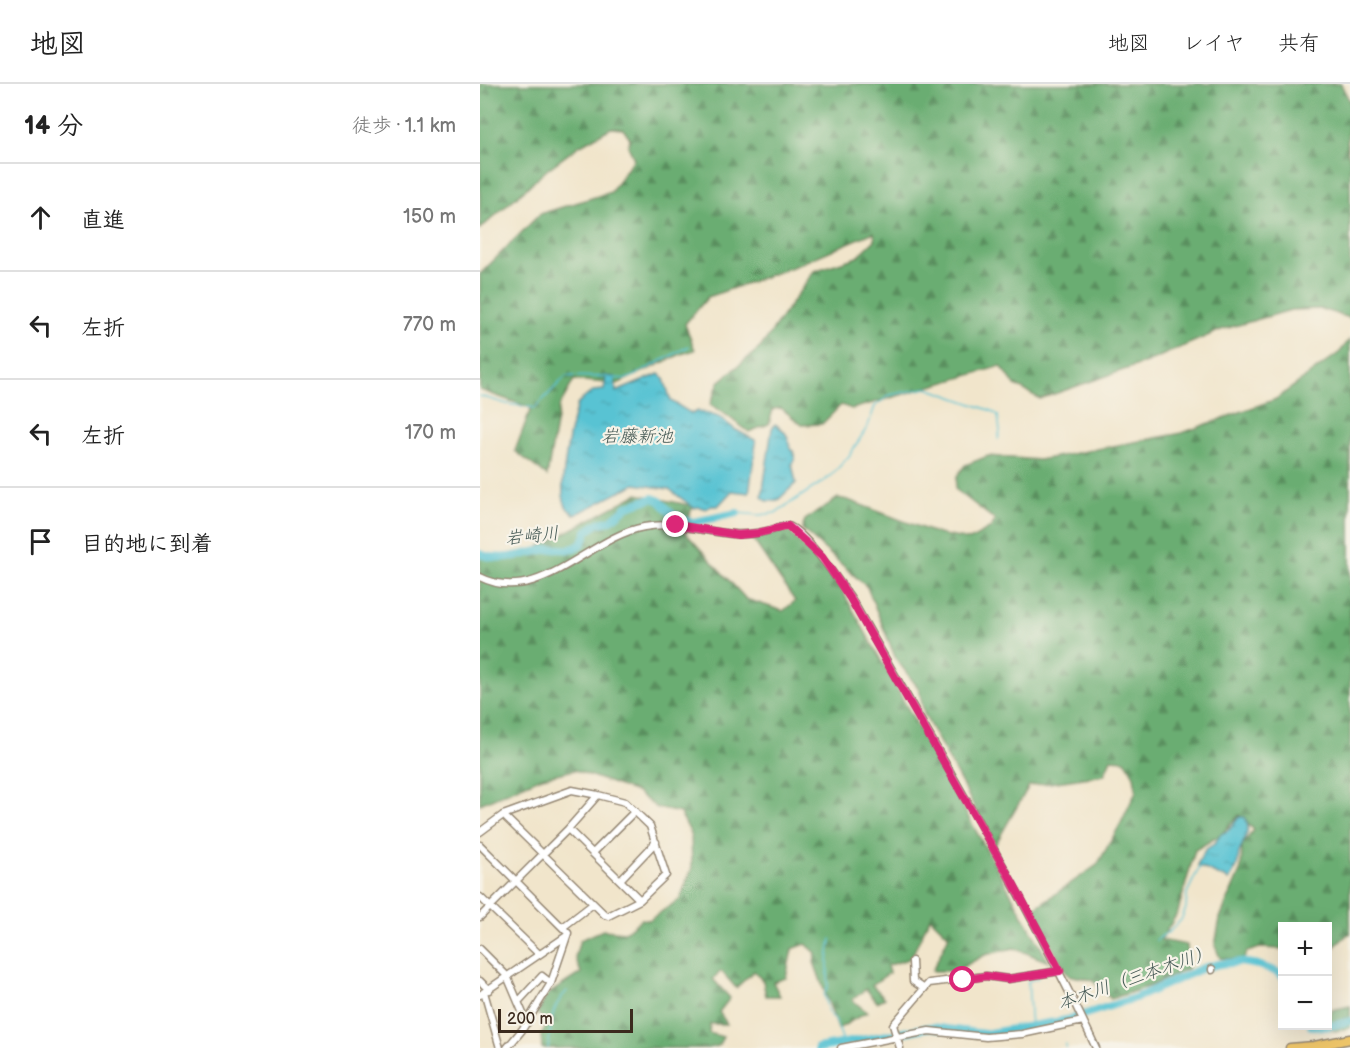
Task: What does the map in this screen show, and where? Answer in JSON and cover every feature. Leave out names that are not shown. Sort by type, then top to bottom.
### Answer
[{"type":"main road","points":[[1290,1048],[1350,1039]]},
{"type":"street","points":[[480,577],[507,585],[533,582],[620,534],[652,525],[676,525],[738,535],[785,526],[792,528],[822,557],[850,598],[1013,883],[1060,971],[1096,1048]]},
{"type":"street","points":[[480,832],[503,815],[572,790],[598,795],[625,802],[650,826],[666,875],[640,900],[608,916],[503,815]]},
{"type":"street","points":[[480,917],[568,829],[598,795]]},
{"type":"street","points":[[593,854],[635,811]]},
{"type":"street","points":[[568,829],[640,900]]},
{"type":"street","points":[[620,880],[656,842]]},
{"type":"street","points":[[480,845],[568,933],[551,983],[527,1023],[507,1048]]},
{"type":"street","points":[[480,897],[539,954]]},
{"type":"street","points":[[563,927],[593,904]]},
{"type":"street","points":[[484,992],[566,937]]},
{"type":"street","points":[[480,949],[507,976],[527,1023]]},
{"type":"street","points":[[912,961],[913,981],[923,988]]},
{"type":"street","points":[[900,1048],[893,1025],[923,988],[933,982],[986,976],[1008,979],[1060,971]]},
{"type":"street","points":[[518,1002],[542,976],[551,983]]},
{"type":"street","points":[[480,981],[500,1048]]},
{"type":"street","points":[[841,1048],[936,1031],[986,1038],[1022,1034],[1083,1020]]},
{"type":"green space","points":[[480,84],[1341,84],[1350,102],[1347,148],[1350,160],[1350,318],[1321,309],[1291,310],[1221,330],[1147,362],[1040,399],[1015,385],[1001,366],[852,409],[841,405],[822,424],[802,425],[781,408],[773,409],[769,424],[749,432],[710,405],[719,382],[761,347],[814,271],[857,257],[875,240],[874,232],[790,268],[708,297],[685,324],[695,350],[681,354],[617,384],[574,380],[559,407],[547,476],[515,451],[531,408],[480,390],[480,274],[540,214],[611,192],[634,159],[628,146],[630,139],[623,129],[611,128],[579,146],[548,169],[480,229]]},
{"type":"green space","points":[[1350,339],[1350,934],[1332,948],[1332,922],[1278,922],[1278,949],[1260,948],[1247,952],[1243,960],[1220,958],[1215,946],[1220,918],[1241,869],[1242,845],[1254,830],[1239,815],[1221,835],[1195,850],[1178,912],[1161,940],[1187,945],[1188,968],[1153,985],[1111,999],[1092,980],[1068,975],[1032,910],[1097,865],[1136,791],[1134,776],[1125,760],[1111,759],[1104,775],[1029,786],[995,845],[924,714],[919,689],[896,659],[867,587],[802,529],[805,520],[838,498],[938,534],[970,540],[991,528],[995,520],[955,489],[957,476],[965,465],[988,456],[1039,460],[1182,433],[1276,399],[1340,352]]},
{"type":"green space","points":[[637,494],[693,506],[683,530],[746,599],[783,611],[795,601],[752,538],[778,532],[789,532],[839,585],[1049,962],[1014,948],[985,955],[955,971],[932,971],[949,936],[930,917],[911,958],[887,966],[889,973],[872,985],[885,998],[877,1002],[866,989],[852,1000],[867,1012],[838,1029],[814,962],[816,953],[806,944],[792,949],[786,978],[773,982],[780,996],[766,996],[763,981],[754,971],[736,988],[721,971],[713,979],[730,998],[719,1012],[727,1024],[710,1024],[709,1033],[723,1037],[718,1046],[708,1048],[542,1048],[541,1036],[547,1023],[537,1013],[548,994],[581,973],[575,957],[580,940],[603,930],[625,932],[642,919],[649,920],[680,899],[692,868],[691,834],[680,813],[657,808],[636,792],[575,770],[542,777],[480,804],[480,555],[488,559],[517,559]]},
{"type":"green space","points":[[1350,1006],[1350,1028],[1332,1030],[1332,1010]]},
{"type":"water","name":"岩藤新池","points":[[659,374],[664,379],[671,401],[692,414],[698,411],[719,417],[736,430],[755,440],[749,493],[732,491],[718,506],[706,509],[694,508],[669,489],[635,484],[575,515],[565,503],[563,480],[569,437],[578,403],[593,391],[604,390],[606,376],[615,377],[616,392]]},
{"type":"water","points":[[775,424],[786,435],[790,449],[793,451],[795,458],[792,464],[796,483],[778,500],[767,501],[762,497],[772,428]]},
{"type":"water","points":[[1239,817],[1245,817],[1248,827],[1237,867],[1229,880],[1198,866],[1205,850],[1214,844],[1221,834],[1229,830]]},
{"type":"waterway","points":[[614,378],[632,377],[689,346]]},
{"type":"waterway","points":[[480,396],[507,404],[535,408],[566,376],[607,377]]},
{"type":"waterway","points":[[737,513],[760,515],[775,513],[830,477],[849,456],[868,426],[875,406],[890,395],[927,388],[992,411],[998,415],[1000,431],[998,439]]},
{"type":"waterway","name":"岩崎川","points":[[480,554],[506,557],[550,549],[575,548],[583,542],[587,531],[599,523],[610,521],[628,506],[653,498],[660,501],[672,514],[685,521],[694,522],[737,513]]},
{"type":"waterway","points":[[1156,940],[1181,920],[1186,908],[1187,893],[1200,866]]},
{"type":"waterway","points":[[831,939],[828,986],[824,995],[828,1012],[835,1020],[844,1043]]},
{"type":"waterway","name":"本木川（三本木川）","points":[[818,1048],[931,1027],[984,1034],[1067,1020],[1138,997],[1203,968],[1219,964],[1240,962],[1258,965],[1277,972],[1281,976]]},
{"type":"waterway","points":[[1031,1027],[1028,981],[1038,978]]},
{"type":"waterway","points":[[548,1048],[554,1011],[567,991]]},
{"type":"waterway","name":"本木川（三本木川）","points":[[1332,1026],[1350,1021]]},
{"type":"route","points":[[676,525],[738,535],[788,526],[830,566],[1013,883],[1060,971],[1008,979],[986,976],[963,980]]}]
